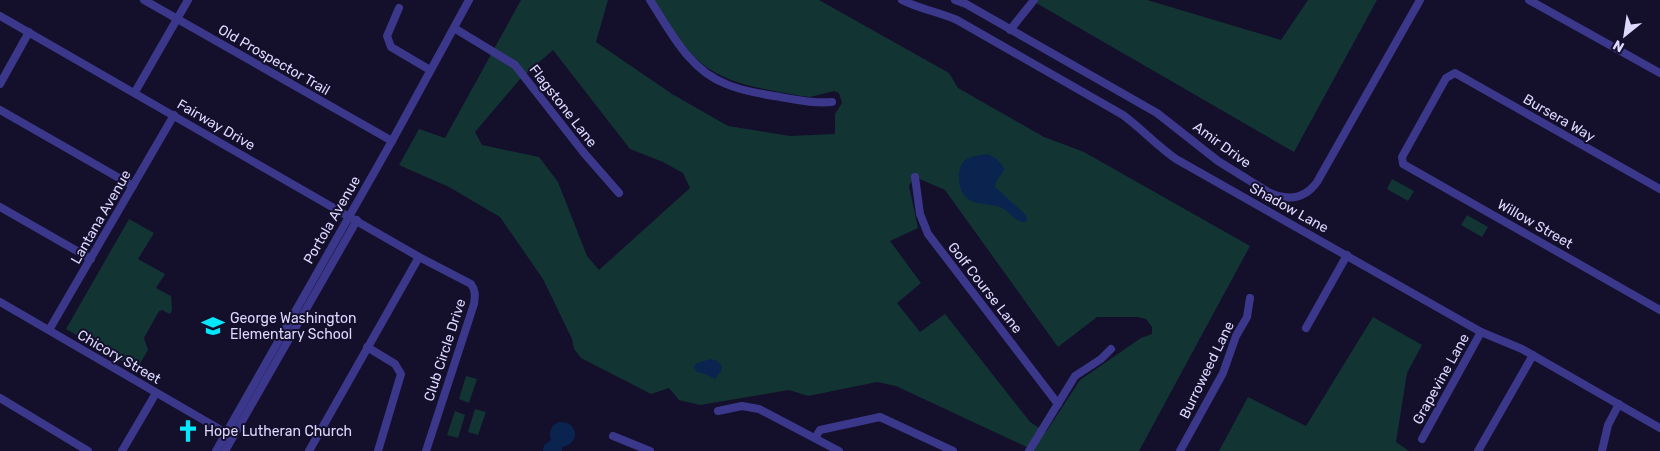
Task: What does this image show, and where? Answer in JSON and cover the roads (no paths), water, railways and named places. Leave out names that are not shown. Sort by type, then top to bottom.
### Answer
[{"type":"street","name":"Old Prospector Trail","points":[[144,0],[392,141]]},
{"type":"street","points":[[135,92],[188,0]]},
{"type":"street","name":"Portola Avenue","points":[[216,451],[470,0]]},
{"type":"street","points":[[650,0],[691,61],[718,80],[756,93],[819,103],[832,102]]},
{"type":"street","name":"Shadow Lane","points":[[902,0],[912,5],[940,12],[957,20],[1115,110],[1137,125],[1162,149],[1176,159],[1481,332],[1511,343],[1660,428]]},
{"type":"street","name":"Amir Drive","points":[[955,0],[966,4],[1157,113],[1218,161],[1268,192],[1283,197],[1295,198],[1308,192],[1317,182],[1420,0]]},
{"type":"street","points":[[1010,30],[1034,0]]},
{"type":"street","points":[[1529,0],[1660,73]]},
{"type":"street","points":[[399,8],[387,36],[391,48],[430,70]]},
{"type":"street","name":"Fairway Drive","points":[[0,16],[419,257]]},
{"type":"street","name":"Flagstone Lane","points":[[454,28],[515,65],[619,193]]},
{"type":"street","points":[[0,84],[29,32]]},
{"type":"street","name":"Bursera Way","points":[[1446,78],[1455,73],[1660,189]]},
{"type":"street","name":"Willow Street","points":[[1446,78],[1402,157],[1403,164],[1660,310]]},
{"type":"street","points":[[0,110],[133,186]]},
{"type":"street","name":"Lantana Avenue","points":[[49,330],[174,116]]},
{"type":"street","name":"Golf Course Lane","points":[[915,177],[920,214],[928,234],[1058,404]]},
{"type":"street","points":[[0,206],[91,259]]},
{"type":"street","name":"Portola Avenue","points":[[225,451],[356,220]]},
{"type":"street","points":[[1306,328],[1347,255]]},
{"type":"street","points":[[309,451],[419,257]]},
{"type":"street","name":"Club Circle Drive","points":[[419,257],[471,284],[476,295],[426,451]]},
{"type":"street","name":"Burroweed Lane","points":[[1180,451],[1223,373],[1236,336],[1247,318],[1250,298]]},
{"type":"street","name":"Chicory Street","points":[[0,302],[226,433]]},
{"type":"street","name":"Grapevine Lane","points":[[1422,438],[1481,332]]},
{"type":"street","points":[[368,348],[395,364],[401,374],[378,451]]},
{"type":"street","points":[[1028,451],[1076,376],[1101,359],[1111,349]]},
{"type":"street","points":[[1478,451],[1532,355]]},
{"type":"street","points":[[122,451],[156,393]]},
{"type":"street","points":[[0,398],[88,451]]},
{"type":"street","points":[[1602,451],[1608,425],[1619,404]]},
{"type":"street","points":[[718,411],[742,406],[760,409],[839,451]]},
{"type":"street","points":[[815,438],[820,430],[880,417],[953,451]]},
{"type":"street","points":[[613,436],[650,451]]},
{"type":"water","points":[[988,154],[997,159],[1004,168],[995,187],[1026,215],[1027,220],[1025,222],[1015,219],[1002,208],[972,201],[962,192],[959,174],[962,164],[970,158]]},
{"type":"water","points":[[711,359],[717,361],[722,366],[715,379],[697,372],[694,367],[697,363]]},
{"type":"water","points":[[559,422],[571,425],[574,429],[575,438],[568,445],[562,447],[562,451],[543,451],[544,445],[551,440],[551,429]]},
{"type":"place","name":"George Washington Elementary School","points":[[213,326]]},
{"type":"place","name":"Hope Lutheran Church","points":[[188,431]]}]
